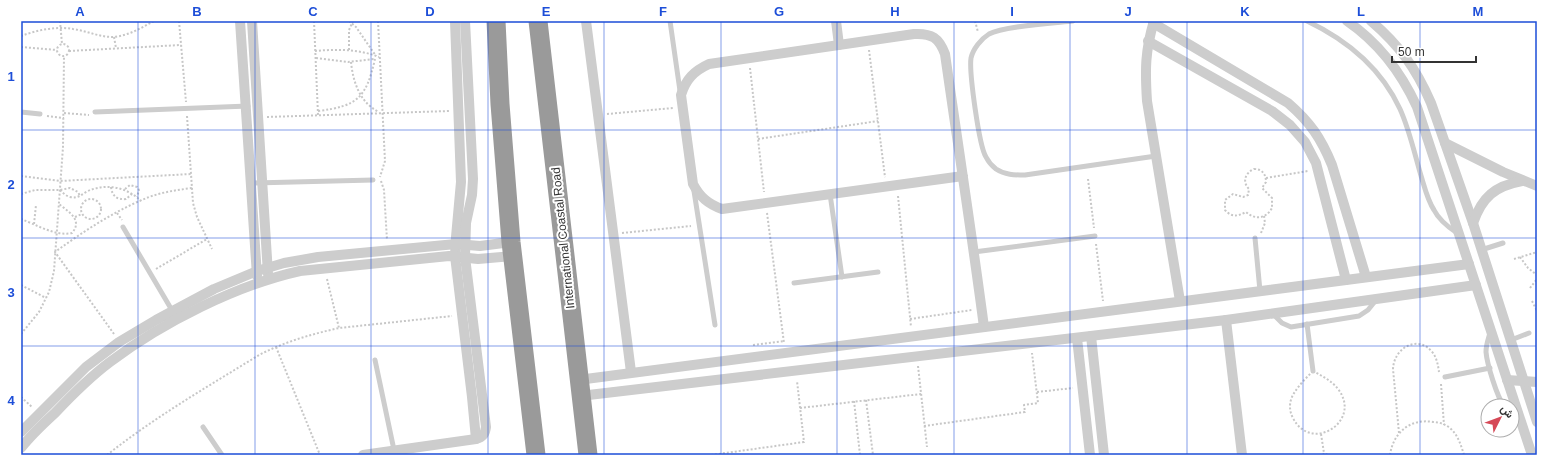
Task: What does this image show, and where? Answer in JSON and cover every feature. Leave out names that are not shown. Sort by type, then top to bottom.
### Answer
[{"type":"highway","points":[[496,21],[500,104],[512,249],[536,455]]},
{"type":"highway","name":"International Coastal Road","points":[[538,21],[579,388],[588,455]]},
{"type":"street","points":[[240,21],[258,284]]},
{"type":"street","points":[[252,21],[268,280]]},
{"type":"street","points":[[455,21],[461,182],[460,256],[462,315],[476,439]]},
{"type":"street","points":[[460,244],[466,223],[473,179],[465,21]]},
{"type":"street","points":[[586,21],[631,372]]},
{"type":"street","points":[[836,21],[839,45]]},
{"type":"street","points":[[1347,21],[1379,48],[1410,91],[1423,124],[1442,187],[1507,380],[1511,398]]},
{"type":"street","points":[[1371,21],[1386,34],[1413,66],[1431,103],[1473,223],[1537,422]]},
{"type":"street","points":[[1180,301],[1156,156],[1145,71],[1148,41],[1154,22],[1288,103],[1303,116],[1325,147],[1332,165],[1366,277]]},
{"type":"street","points":[[963,176],[722,209],[704,200],[693,184],[681,95],[685,84],[691,76],[699,69],[709,64],[924,34],[934,37],[941,45],[945,54],[963,176],[974,252],[984,326]]},
{"type":"street","points":[[1148,41],[1272,111],[1290,124],[1306,142],[1318,169],[1346,280]]},
{"type":"street","points":[[1445,144],[1522,181],[1537,186]]},
{"type":"street","points":[[1473,223],[1477,210],[1485,198],[1496,189],[1509,183],[1522,181]]},
{"type":"street","points":[[1442,187],[1458,183]]},
{"type":"street","points":[[21,448],[78,389],[126,350],[214,289],[257,271],[268,267],[318,257],[388,250],[460,244],[512,249]]},
{"type":"street","points":[[21,432],[38,413],[86,367],[119,342],[175,315],[216,301],[268,280],[300,271],[325,268],[460,256],[478,259],[512,249]]},
{"type":"street","points":[[363,455],[476,439],[484,434],[486,427],[460,256]]},
{"type":"street","points":[[579,388],[631,372],[1469,264]]},
{"type":"street","points":[[579,388],[796,371],[1226,320],[1476,286]]},
{"type":"street","points":[[1226,320],[1242,455]]},
{"type":"street","points":[[1091,336],[1104,455]]},
{"type":"street","points":[[1077,338],[1090,455]]},
{"type":"street","points":[[1507,380],[1537,382]]},
{"type":"street","points":[[1520,424],[1532,455]]},
{"type":"street","points":[[1526,437],[1537,438]]},
{"type":"lane","points":[[670,21],[681,95]]},
{"type":"lane","points":[[1073,21],[1003,29],[989,34],[978,44],[971,57],[970,72],[980,142],[985,157],[995,169],[1009,175],[1025,175],[1156,156]]},
{"type":"lane","points":[[1307,21],[1328,31],[1352,48],[1364,58],[1384,82],[1399,108],[1405,123],[1429,201],[1440,219],[1459,234]]},
{"type":"lane","points":[[95,112],[257,106]]},
{"type":"lane","points":[[21,112],[40,114]]},
{"type":"lane","points":[[251,183],[373,180]]},
{"type":"lane","points":[[693,184],[715,325]]},
{"type":"lane","points":[[830,194],[842,277]]},
{"type":"lane","points":[[123,227],[175,315]]},
{"type":"lane","points":[[974,252],[1095,236]]},
{"type":"lane","points":[[1255,238],[1260,291]]},
{"type":"lane","points":[[1481,250],[1503,243]]},
{"type":"lane","points":[[794,283],[878,272]]},
{"type":"lane","points":[[1273,314],[1278,321],[1291,327],[1359,316],[1368,310],[1376,300]]},
{"type":"lane","points":[[1307,324],[1313,371]]},
{"type":"lane","points":[[1491,331],[1486,349],[1499,398]]},
{"type":"lane","points":[[1511,340],[1529,333]]},
{"type":"lane","points":[[375,360],[394,450]]},
{"type":"lane","points":[[1445,377],[1490,368]]},
{"type":"lane","points":[[203,427],[222,455]]},
{"type":"path","points":[[60,21],[62,44]]},
{"type":"path","points":[[21,36],[34,32],[60,28],[72,28],[103,36],[114,37],[134,31],[154,21]]},
{"type":"path","points":[[179,21],[194,210],[212,249]]},
{"type":"path","points":[[314,21],[318,115]]},
{"type":"path","points":[[378,21],[378,57],[385,161],[380,176],[384,190],[388,250]]},
{"type":"path","points":[[975,21],[977,32],[982,40]]},
{"type":"path","points":[[349,50],[349,30],[351,22]]},
{"type":"path","points":[[351,22],[378,57]]},
{"type":"path","points":[[114,37],[116,48]]},
{"type":"path","points":[[868,41],[886,186]]},
{"type":"path","points":[[57,50],[58,46],[62,44]]},
{"type":"path","points":[[62,44],[67,45],[69,51]]},
{"type":"path","points":[[21,334],[39,312],[46,298],[54,271],[64,118],[64,56],[69,51],[181,45]]},
{"type":"path","points":[[21,47],[57,50]]},
{"type":"path","points":[[57,50],[59,55],[64,56]]},
{"type":"path","points":[[315,51],[349,50],[378,57]]},
{"type":"path","points":[[316,58],[337,62],[351,62],[375,59],[378,57]]},
{"type":"path","points":[[318,111],[328,110],[347,104],[361,95],[370,78],[375,59]]},
{"type":"path","points":[[351,62],[353,76],[361,95],[369,106],[382,113]]},
{"type":"path","points":[[598,115],[683,107]]},
{"type":"path","points":[[258,117],[459,110]]},
{"type":"path","points":[[64,113],[88,115],[95,112]]},
{"type":"path","points":[[40,114],[64,118]]},
{"type":"path","points":[[758,139],[878,121]]},
{"type":"path","points":[[1266,178],[1318,169]]},
{"type":"path","points":[[1251,170],[1259,170],[1266,178],[1266,182],[1262,188],[1270,195],[1273,205],[1270,212],[1264,216],[1257,218],[1246,212],[1234,216],[1228,213],[1224,203],[1232,194],[1243,197],[1248,195],[1249,189],[1245,184],[1245,181],[1247,174],[1251,170]]},
{"type":"path","points":[[21,176],[60,181],[191,174]]},
{"type":"path","points":[[1088,179],[1104,311]]},
{"type":"path","points":[[125,189],[130,185],[137,187],[139,190],[137,197]]},
{"type":"path","points":[[897,185],[912,336]]},
{"type":"path","points":[[60,190],[66,196],[71,197],[80,196],[87,191],[111,187],[125,189],[141,201]]},
{"type":"path","points":[[111,187],[114,196],[117,198],[126,199],[132,193]]},
{"type":"path","points":[[21,194],[35,190],[60,190],[70,188],[74,189],[80,196]]},
{"type":"path","points":[[55,252],[84,232],[141,201],[170,191],[192,188]]},
{"type":"path","points":[[86,199],[94,199],[101,204],[102,212],[97,218],[89,219],[82,214],[81,206],[86,199]]},
{"type":"path","points":[[21,219],[57,232],[65,234],[72,233],[76,225],[75,217],[59,204]]},
{"type":"path","points":[[34,224],[36,205]]},
{"type":"path","points":[[75,217],[82,214]]},
{"type":"path","points":[[1255,238],[1264,228],[1264,216]]},
{"type":"path","points":[[613,234],[700,225]]},
{"type":"path","points":[[150,272],[207,239]]},
{"type":"path","points":[[55,252],[119,342]]},
{"type":"path","points":[[1514,259],[1537,252]]},
{"type":"path","points":[[1520,257],[1528,268],[1537,275]]},
{"type":"path","points":[[325,268],[339,328]]},
{"type":"path","points":[[1530,288],[1537,279]]},
{"type":"path","points":[[21,285],[46,298]]},
{"type":"path","points":[[1532,301],[1537,311]]},
{"type":"path","points":[[910,319],[981,309]]},
{"type":"path","points":[[107,455],[130,436],[162,415],[259,355],[276,347],[322,331],[339,328],[462,315]]},
{"type":"path","points":[[924,426],[1025,412],[1024,405],[1038,403],[1030,343]]},
{"type":"path","points":[[1399,433],[1393,363],[1402,349],[1413,345],[1424,346],[1433,353],[1436,358],[1442,390],[1444,425]]},
{"type":"path","points":[[276,347],[320,455]]},
{"type":"path","points":[[916,357],[927,448]]},
{"type":"path","points":[[711,455],[804,442],[796,371]]},
{"type":"path","points":[[1313,371],[1338,388],[1344,399],[1344,413],[1339,423],[1331,430],[1321,434],[1310,433],[1300,428],[1294,420],[1290,410],[1291,399],[1313,371]]},
{"type":"path","points":[[1037,392],[1082,387]]},
{"type":"path","points":[[800,408],[921,394]]},
{"type":"path","points":[[21,397],[38,413]]},
{"type":"path","points":[[866,400],[873,455]]},
{"type":"path","points":[[854,402],[860,455]]},
{"type":"path","points":[[1390,455],[1393,444],[1399,433],[1408,425],[1422,421],[1435,422],[1444,425],[1452,431],[1461,444],[1464,455]]},
{"type":"path","points":[[1321,434],[1323,454],[1328,455]]}]
